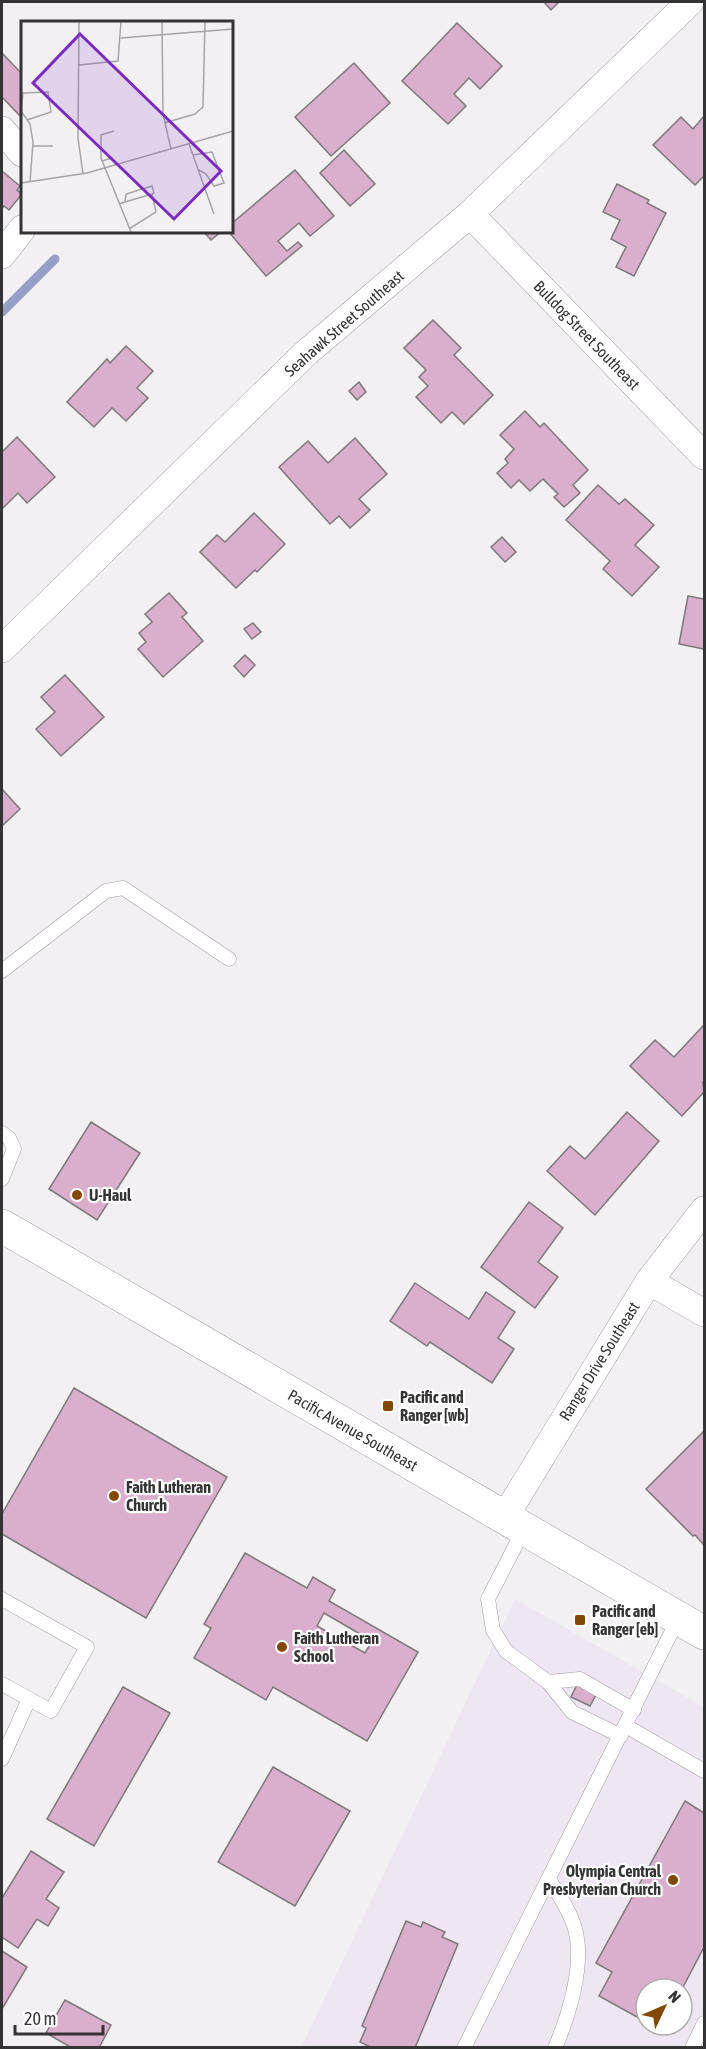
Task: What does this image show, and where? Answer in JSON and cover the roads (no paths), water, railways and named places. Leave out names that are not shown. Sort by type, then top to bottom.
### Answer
[{"type":"main road","name":"Pacific Avenue Southeast","points":[[2,1226],[691,1626]]},
{"type":"street","name":"Seahawk Street Southeast","points":[[2,649],[306,353],[470,214],[690,2]]},
{"type":"street","points":[[2,130],[21,152]]},
{"type":"street","name":"Bulldog Street Southeast","points":[[470,214],[705,456]]},
{"type":"street","points":[[2,255],[21,230]]},
{"type":"street","name":"Ranger Drive Southeast","points":[[514,1524],[649,1281],[687,1229],[705,1210]]},
{"type":"street","points":[[649,1281],[705,1313]]},
{"type":"lane","points":[[2,971],[106,891],[123,888],[229,959]]},
{"type":"lane","points":[[2,1133],[9,1138],[15,1149],[2,1179]]},
{"type":"lane","points":[[514,1524],[488,1599],[493,1630],[506,1651],[548,1682],[572,1712],[624,1731],[705,1771]]},
{"type":"lane","points":[[2,1599],[87,1647],[51,1711],[2,1684]]},
{"type":"lane","points":[[464,2048],[634,1710],[691,1626]]},
{"type":"lane","points":[[548,1682],[580,1679],[634,1710]]},
{"type":"lane","points":[[2,1759],[29,1699]]},
{"type":"lane","points":[[549,1879],[575,1926],[578,1941],[571,2001],[555,2048]]},
{"type":"lane","points":[[692,2048],[705,2024]]},
{"type":"waterway","points":[[2,312],[55,259]]},
{"type":"place","name":"U-Haul","points":[[77,1195]]},
{"type":"place","name":"Pacific and Ranger [wb]","points":[[388,1406]]},
{"type":"place","name":"Faith Lutheran Church","points":[[114,1496]]},
{"type":"place","name":"Pacific and Ranger [eb]","points":[[580,1620]]},
{"type":"place","name":"Faith Lutheran School","points":[[282,1647]]},
{"type":"place","name":"Olympia Central Presbyterian Church","points":[[673,1880]]}]
